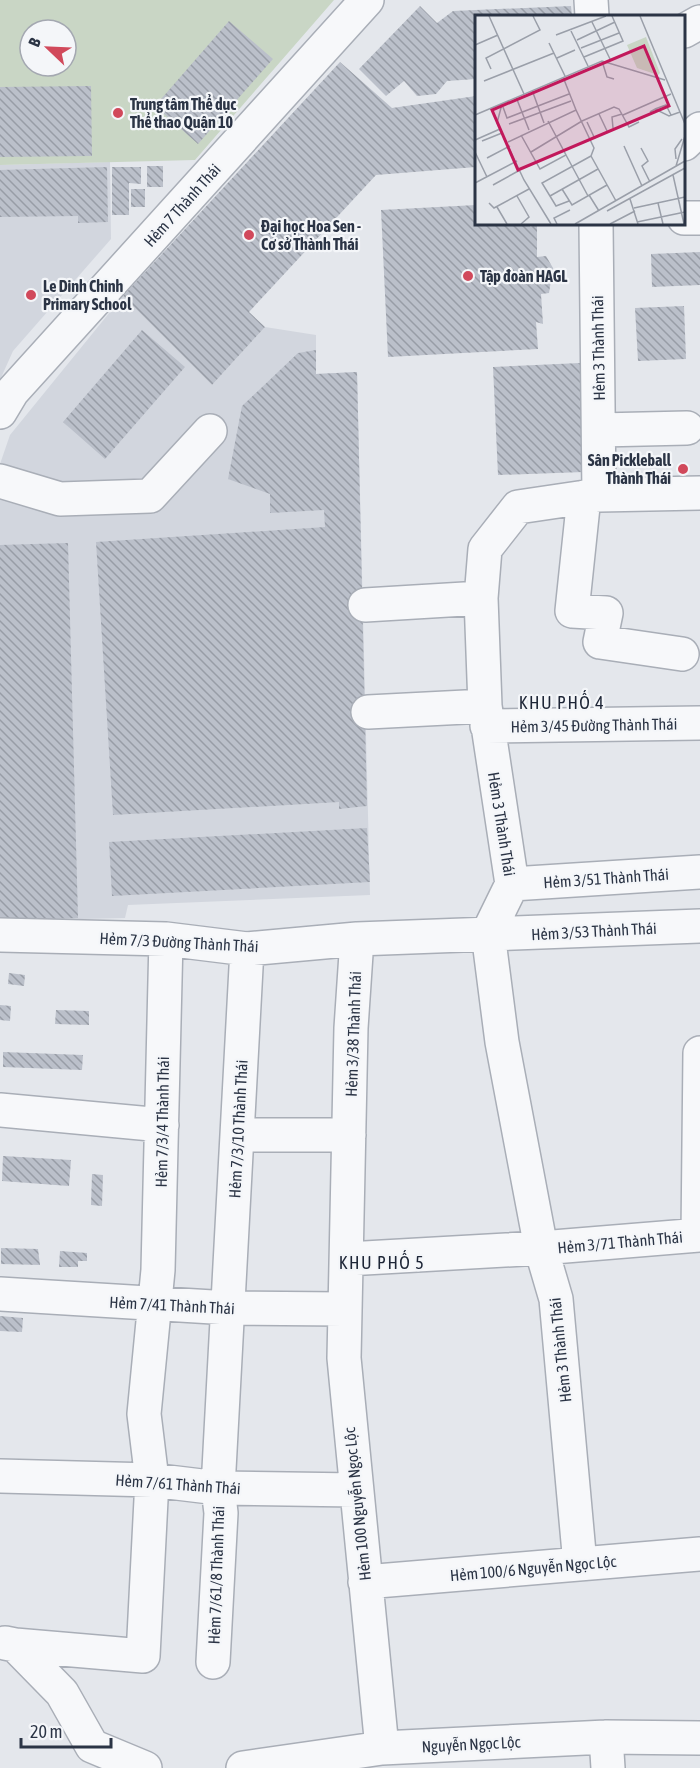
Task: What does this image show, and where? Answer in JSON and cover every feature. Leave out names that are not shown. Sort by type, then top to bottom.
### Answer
[{"type":"street","name":"Hẻm 7 Thành Thái","points":[[4,399],[367,0]]},
{"type":"street","points":[[591,0],[592,15]]},
{"type":"street","points":[[685,30],[700,22]]},
{"type":"street","points":[[685,143],[700,129]]},
{"type":"street","name":"Hẻm 3 Thành Thái","points":[[580,1564],[556,1299],[541,1248],[502,1042],[488,933],[512,884],[486,716],[481,597],[485,549],[519,507],[591,496],[600,430],[596,225]]},
{"type":"street","points":[[600,430],[687,428]]},
{"type":"street","points":[[0,481],[60,499],[150,496],[210,432]]},
{"type":"street","points":[[682,654],[600,642],[606,613],[572,611],[591,496],[700,493]]},
{"type":"street","points":[[365,605],[481,597]]},
{"type":"street","name":"Hẻm 3/45 Đường Thành Thái","points":[[368,712],[700,723]]},
{"type":"street","name":"Hẻm 3/51 Thành Thái","points":[[512,884],[700,872]]},
{"type":"street","name":"Hẻm 3/53 Thành Thái","points":[[488,933],[536,934],[700,926]]},
{"type":"street","points":[[357,939],[488,933]]},
{"type":"street","name":"Hẻm 7/3 Đường Thành Thái","points":[[0,935],[166,939],[247,949],[357,939]]},
{"type":"street","name":"Hẻm 7/3/4 Thành Thái","points":[[8,1644],[142,1656],[152,1480],[144,1414],[154,1305],[162,1125],[166,939]]},
{"type":"street","name":"Hẻm 3/38 Thành Thái","points":[[346,1259],[357,939]]},
{"type":"street","name":"Hẻm 7/3/10 Thành Thái","points":[[218,1488],[247,949]]},
{"type":"street","points":[[699,1235],[700,1053]]},
{"type":"street","points":[[0,1110],[162,1125]]},
{"type":"street","points":[[238,1135],[349,1135]]},
{"type":"street","name":"Hẻm 3/71 Thành Thái","points":[[346,1259],[541,1248],[699,1235]]},
{"type":"street","name":"Hẻm 100 Nguyễn Ngọc Lộc","points":[[346,1259],[343,1308],[344,1358],[382,1748]]},
{"type":"street","name":"Hẻm 7/41 Thành Thái","points":[[0,1294],[154,1305],[229,1308],[343,1308]]},
{"type":"street","name":"Hẻm 7/61 Thành Thái","points":[[0,1476],[152,1480],[218,1488],[356,1490]]},
{"type":"street","name":"Hẻm 7/61/8 Thành Thái","points":[[213,1662],[221,1513],[218,1488]]},
{"type":"street","name":"Hẻm 100/6 Nguyễn Ngọc Lộc","points":[[365,1582],[700,1554]]},
{"type":"street","points":[[8,1644],[62,1693],[92,1746],[145,1768]]},
{"type":"street","name":"Nguyễn Ngọc Lộc","points":[[259,1768],[382,1748],[432,1757],[607,1752],[700,1738]]},
{"type":"shaded area","name":"Le Dinh Chinh Primary School","points":[[110,162],[111,239],[13,351],[0,380],[0,165]]},
{"type":"shaded area","points":[[123,296],[212,385],[265,327],[316,335],[316,374],[357,372],[370,895],[128,905],[125,918],[0,921],[0,464],[10,435]]},
{"type":"green space","name":"Trung tâm Thể dục Thể thao Quận 10","points":[[0,0],[334,0],[195,160],[0,165]]},
{"type":"building","points":[[420,6],[437,23],[453,11],[571,6],[572,15],[475,15],[475,79],[447,81],[436,94],[417,96],[404,81],[386,96],[359,69]]},
{"type":"building","points":[[229,21],[273,59],[198,144],[155,106]]},
{"type":"building","name":"Đại học Hoa Sen - Cơ sở Thành Thái","points":[[340,62],[392,108],[475,96],[475,167],[376,175],[249,312],[265,327],[212,385],[123,296]]},
{"type":"building","points":[[91,86],[92,156],[0,157],[0,87]]},
{"type":"building","points":[[147,166],[163,166],[163,187],[147,187]]},
{"type":"building","points":[[107,167],[108,222],[78,223],[78,216],[0,217],[0,170]]},
{"type":"building","points":[[112,167],[141,167],[141,184],[129,183],[129,215],[112,215]]},
{"type":"building","points":[[131,189],[145,189],[145,207],[131,207]]},
{"type":"building","name":"Tập đoàn HAGL","points":[[475,205],[475,225],[530,225],[530,227],[537,225],[537,257],[546,256],[553,268],[549,293],[541,294],[543,324],[536,322],[538,349],[388,357],[381,210]]},
{"type":"building","points":[[700,252],[700,285],[652,287],[651,254]]},
{"type":"building","points":[[684,306],[686,359],[638,361],[635,308]]},
{"type":"building","points":[[142,330],[185,367],[105,459],[63,422]]},
{"type":"building","points":[[316,350],[316,374],[357,372],[367,806],[339,809],[339,802],[113,815],[96,542],[325,527],[324,510],[270,513],[270,494],[228,479],[242,406],[298,353]]},
{"type":"building","points":[[580,363],[584,472],[498,475],[493,367]]},
{"type":"building","points":[[68,543],[78,918],[0,921],[0,545]]},
{"type":"building","points":[[367,828],[370,882],[112,896],[109,842]]},
{"type":"building","points":[[9,973],[25,975],[24,986],[8,984]]},
{"type":"building","points":[[0,1005],[11,1006],[10,1021],[0,1020]]},
{"type":"building","points":[[56,1010],[89,1011],[89,1025],[55,1024]]},
{"type":"building","points":[[3,1052],[83,1055],[82,1070],[3,1067]]},
{"type":"building","points":[[3,1156],[71,1160],[69,1186],[2,1181]]},
{"type":"building","points":[[92,1174],[103,1175],[102,1206],[91,1205]]},
{"type":"building","points":[[1,1248],[38,1249],[40,1265],[1,1264]]},
{"type":"building","points":[[60,1251],[87,1253],[87,1261],[78,1261],[78,1267],[59,1267]]},
{"type":"building","points":[[0,1316],[23,1318],[22,1332],[0,1331]]},
{"type":"place","name":"Trung tâm Thể dục Thể thao Quận 10","points":[[118,113]]},
{"type":"place","name":"Đại học Hoa Sen - Cơ sở Thành Thái","points":[[249,235]]},
{"type":"place","name":"Tập đoàn HAGL","points":[[468,276]]},
{"type":"place","name":"Le Dinh Chinh Primary School","points":[[31,295]]},
{"type":"place","name":"Sân Pickleball Thành Thái","points":[[683,469]]},
{"type":"district","name":"KHU PHỐ 4","points":[[562,702]]},
{"type":"district","name":"KHU PHỐ 5","points":[[382,1262]]}]
